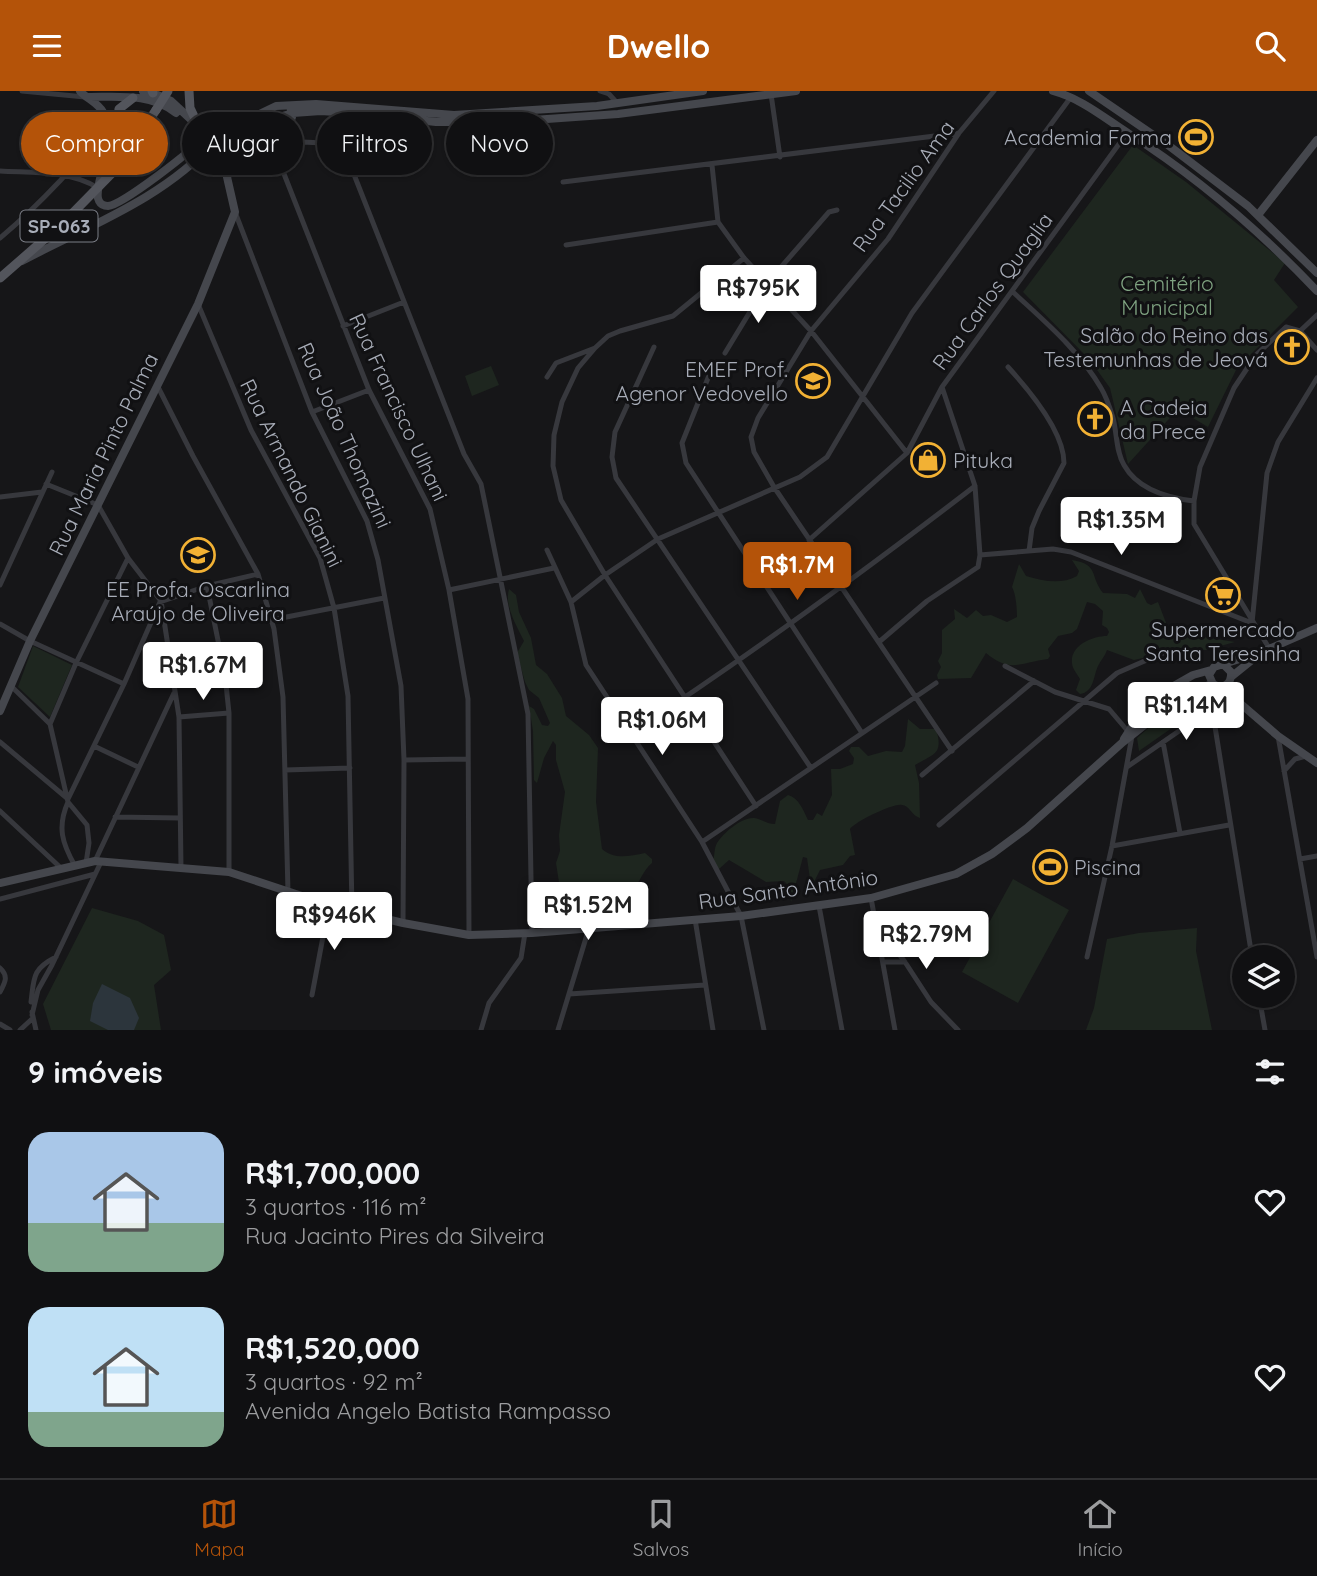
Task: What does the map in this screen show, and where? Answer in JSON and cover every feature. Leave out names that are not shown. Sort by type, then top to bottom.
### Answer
[{"type":"main road","name":"SP-063","points":[[155,112],[168,91]]},
{"type":"main road","points":[[189,91],[189,104],[192,112]]},
{"type":"main road","points":[[264,112],[286,105],[348,105],[428,115],[454,115],[597,106],[704,91]]},
{"type":"main road","points":[[303,113],[321,111],[365,114],[436,122],[504,122],[618,114],[796,91]]},
{"type":"main road","points":[[1053,91],[1088,106],[1179,170],[1243,219],[1317,291]]},
{"type":"main road","points":[[1090,91],[1168,145],[1258,215],[1317,273]]},
{"type":"main road","points":[[149,92],[171,101],[183,112]]},
{"type":"main road","points":[[83,94],[150,99],[168,106],[182,118]]},
{"type":"main road","points":[[83,94],[103,112]]},
{"type":"main road","points":[[119,112],[133,98]]},
{"type":"main road","points":[[286,105],[291,112]]},
{"type":"main road","points":[[1127,133],[1142,126]]},
{"type":"main road","points":[[1258,215],[1317,140]]},
{"type":"main road","points":[[1160,156],[1165,153],[1168,145]]},
{"type":"main road","points":[[101,175],[98,188],[100,203],[103,206],[111,205],[182,158]]},
{"type":"main road","points":[[1179,170],[1188,160]]},
{"type":"main road","points":[[19,263],[116,214],[182,171]]},
{"type":"main road","name":"SP-063","points":[[0,278],[110,175]]},
{"type":"main road","name":"Rua João Thomazini","points":[[227,177],[235,212]]},
{"type":"main road","name":"Rua Maria Pinto Palma","points":[[0,711],[30,641],[198,304],[235,212]]},
{"type":"main road","name":"Rua Santo Antônio","points":[[0,883],[94,862],[229,872],[329,905],[469,935],[528,933],[741,916],[871,898],[956,874],[992,854],[1027,828],[1123,742],[1149,700],[1193,675],[1265,650],[1317,628]]},
{"type":"main road","name":"Rua Santo Antônio","points":[[1130,734],[1195,689],[1215,685],[1222,687],[1265,650]]},
{"type":"main road","points":[[1224,665],[1228,668],[1231,679],[1229,694]]},
{"type":"main road","points":[[1211,670],[1210,680],[1215,685],[1317,764]]},
{"type":"street","points":[[22,91],[83,94]]},
{"type":"street","name":"Rua Tacilio Ama","points":[[774,487],[754,452],[751,437],[758,418],[811,331],[888,239],[959,133],[994,91]]},
{"type":"street","points":[[600,115],[597,106],[600,92],[609,94],[617,102],[618,114]]},
{"type":"street","points":[[771,94],[780,157]]},
{"type":"street","points":[[571,602],[658,539],[800,477],[827,457],[912,313],[1071,97]]},
{"type":"street","points":[[563,182],[959,133]]},
{"type":"street","name":"Rua Carlos Quaglia","points":[[980,555],[975,486],[942,387],[1127,133]]},
{"type":"street","points":[[712,165],[718,222],[744,258],[811,331],[907,453]]},
{"type":"street","points":[[0,171],[21,172]]},
{"type":"street","points":[[1,237],[64,175],[98,188]]},
{"type":"street","name":"Rua Francisco Ulhani","points":[[284,175],[369,390],[430,509],[449,590],[468,699],[469,935]]},
{"type":"street","points":[[354,175],[464,454],[481,484],[528,714],[528,933],[521,958],[489,1003],[481,1030]]},
{"type":"street","points":[[725,353],[768,282],[829,212],[836,209]]},
{"type":"street","name":"Rua João Thomazini","points":[[235,212],[312,412],[367,521],[378,559],[401,686],[404,760],[403,923]]},
{"type":"street","points":[[566,245],[718,222]]},
{"type":"street","points":[[744,258],[673,316],[620,331],[608,336],[595,348],[578,368],[562,402],[554,435],[553,466],[561,500],[605,575],[756,806]]},
{"type":"street","points":[[1013,292],[1078,356],[1102,390],[1113,418],[1123,465],[1153,491],[1171,498],[1194,501]]},
{"type":"street","points":[[343,326],[404,302]]},
{"type":"street","name":"Rua Armando Gianini","points":[[198,304],[251,430],[320,558],[334,608],[348,696],[352,911]]},
{"type":"street","points":[[1300,331],[1317,315]]},
{"type":"street","points":[[1265,650],[1194,524],[1194,501],[1204,454],[1234,388],[1256,355],[1286,327],[1300,331],[1317,350]]},
{"type":"street","points":[[654,347],[615,432],[612,457],[617,478],[811,768]]},
{"type":"street","points":[[547,377],[556,363],[595,348]]},
{"type":"street","points":[[1008,367],[1028,388],[1064,453],[1064,463],[1032,528],[1029,551]]},
{"type":"street","points":[[710,373],[682,443],[686,463],[716,513],[862,733]]},
{"type":"street","points":[[1252,623],[1267,473],[1278,442],[1317,378]]},
{"type":"street","points":[[157,385],[258,574],[271,620],[283,697],[288,892]]},
{"type":"street","points":[[809,540],[907,453],[942,387]]},
{"type":"street","points":[[312,412],[369,390]]},
{"type":"street","points":[[0,585],[52,472]]},
{"type":"street","points":[[46,484],[98,505],[128,558],[161,601],[179,717],[181,867]]},
{"type":"street","points":[[631,733],[740,661],[975,486]]},
{"type":"street","points":[[774,487],[952,751]]},
{"type":"street","points":[[0,497],[42,492]]},
{"type":"street","points":[[879,642],[928,601],[978,567],[980,555],[1053,549],[1071,552],[1252,623]]},
{"type":"street","points":[[547,550],[571,602],[586,665],[702,842],[741,916],[764,1030]]},
{"type":"street","points":[[50,724],[76,663],[128,558]]},
{"type":"street","points":[[449,590],[554,568]]},
{"type":"street","points":[[75,866],[61,834],[62,816],[161,601],[206,586],[258,574]]},
{"type":"street","points":[[206,586],[225,675],[229,713],[229,872]]},
{"type":"street","points":[[271,620],[384,598]]},
{"type":"street","points":[[0,624],[30,641],[124,684]]},
{"type":"street","points":[[939,825],[1117,673],[1163,653],[1174,653]]},
{"type":"street","points":[[1005,666],[1055,692],[1083,702],[1097,703],[1109,709],[1130,734],[1127,767],[1112,846],[1087,957]]},
{"type":"street","points":[[922,775],[1034,681]]},
{"type":"street","points":[[702,842],[936,683]]},
{"type":"street","points":[[10,686],[50,724],[68,801]]},
{"type":"street","points":[[94,862],[175,691]]},
{"type":"street","points":[[1127,767],[1229,694]]},
{"type":"street","points":[[1212,708],[1250,945]]},
{"type":"street","points":[[179,717],[229,713]]},
{"type":"street","points":[[1278,736],[1300,859],[1314,919],[1317,957]]},
{"type":"street","points":[[0,742],[68,801],[87,825],[95,874],[38,990],[33,1017],[20,1030]]},
{"type":"street","points":[[1163,742],[1180,833]]},
{"type":"street","points":[[94,746],[138,768]]},
{"type":"street","points":[[1284,771],[1295,759],[1306,756]]},
{"type":"street","points":[[404,760],[467,759]]},
{"type":"street","points":[[285,770],[349,768]]},
{"type":"street","points":[[0,811],[62,869]]},
{"type":"street","points":[[115,817],[180,818]]},
{"type":"street","points":[[1112,846],[1229,825]]},
{"type":"street","points":[[1300,859],[1317,856]]},
{"type":"street","points":[[0,899],[95,874]]},
{"type":"street","points":[[871,898],[895,1030]]},
{"type":"street","points":[[313,995],[329,905]]},
{"type":"street","points":[[819,906],[842,1030]]},
{"type":"street","points":[[695,919],[713,1030]]},
{"type":"street","points":[[558,1030],[589,927]]},
{"type":"street","points":[[878,927],[931,1002],[958,1030]]},
{"type":"street","points":[[36,1030],[33,1017],[34,976],[41,964],[55,957]]},
{"type":"street","points":[[883,962],[905,962]]},
{"type":"street","points":[[0,968],[6,975],[6,981],[0,992]]},
{"type":"street","points":[[569,994],[705,985]]},
{"type":"street","points":[[1261,1008],[1265,1030]]},
{"type":"street","points":[[0,1024],[8,1030]]},
{"type":"green space","name":"Cemitério Municipal","points":[[1133,145],[1186,182],[1285,263],[1274,280],[1298,307],[1237,368],[1208,427],[1178,409],[1128,464],[1110,388],[1090,360],[1023,292]]},
{"type":"green space","points":[[491,366],[499,385],[472,396],[465,376]]},
{"type":"green space","points":[[1072,560],[1090,568],[1103,593],[1127,594],[1135,598],[1140,589],[1147,603],[1151,605],[1158,602],[1172,632],[1235,642],[1206,650],[1182,649],[1134,660],[1107,650],[1091,687],[1080,694],[1076,690],[1080,679],[1072,665],[1072,657],[1084,643],[1107,636],[1109,632],[1102,625],[1103,611],[1095,604],[1087,602],[1077,629],[1058,636],[1048,649],[1048,659],[1009,665],[986,653],[971,678],[938,679],[942,630],[955,619],[954,609],[967,618],[976,610],[983,616],[991,615],[1007,622],[1017,617],[1012,587],[1019,564],[1026,576],[1058,581],[1077,576],[1079,571]]},
{"type":"green space","points":[[509,589],[516,595],[519,612],[531,638],[536,665],[547,674],[562,698],[566,716],[589,735],[598,748],[596,802],[602,849],[617,856],[645,853],[652,859],[652,863],[631,891],[627,894],[615,891],[606,894],[604,913],[597,901],[591,898],[584,902],[575,919],[568,923],[549,921],[551,906],[560,889],[556,863],[560,851],[559,835],[565,792],[553,741],[544,758],[537,783],[534,780],[533,731],[529,706],[534,709],[542,725],[548,726],[550,723],[539,698],[529,690],[525,682],[517,653],[524,641],[510,609]]},
{"type":"green space","points":[[33,646],[72,665],[50,717],[18,687]]},
{"type":"green space","points":[[1199,690],[1209,702],[1139,751],[1137,738],[1163,715]]},
{"type":"green space","points":[[908,719],[920,729],[936,729],[939,744],[932,756],[915,765],[919,783],[920,818],[904,805],[897,805],[859,822],[850,829],[855,855],[850,856],[843,865],[820,870],[813,884],[807,858],[803,857],[791,902],[789,886],[784,881],[766,882],[729,860],[719,869],[711,864],[717,843],[728,830],[749,818],[775,824],[780,801],[788,795],[798,802],[808,820],[813,820],[817,813],[822,816],[832,795],[831,769],[853,764],[854,758],[849,751],[851,747],[859,747],[868,756],[886,751],[902,752]]},
{"type":"green space","points":[[1013,879],[1069,910],[1018,1003],[962,972]]},
{"type":"green space","points":[[92,908],[138,921],[164,935],[171,970],[154,985],[161,1030],[51,1030],[43,1004]]},
{"type":"green space","points":[[1197,928],[1196,951],[1212,1030],[1086,1030],[1094,1008],[1107,939]]},
{"type":"shaded area","points":[[102,984],[130,998],[139,1018],[134,1030],[108,1030],[90,1021],[93,1003]]},
{"type":"place","name":"Academia Forma","points":[[1196,137]]},
{"type":"place","name":"Salão do Reino das Testemunhas de Jeová","points":[[1292,347]]},
{"type":"place","name":"EMEF Prof. Agenor Vedovello","points":[[813,381]]},
{"type":"place","name":"A Cadeia da Prece","points":[[1095,419]]},
{"type":"place","name":"Pituka","points":[[928,460]]},
{"type":"place","name":"EE Profa. Oscarlina Araújo de Oliveira","points":[[198,555]]},
{"type":"place","name":"Supermercado Santa Teresinha","points":[[1223,595]]},
{"type":"place","name":"Piscina","points":[[1050,867]]}]
